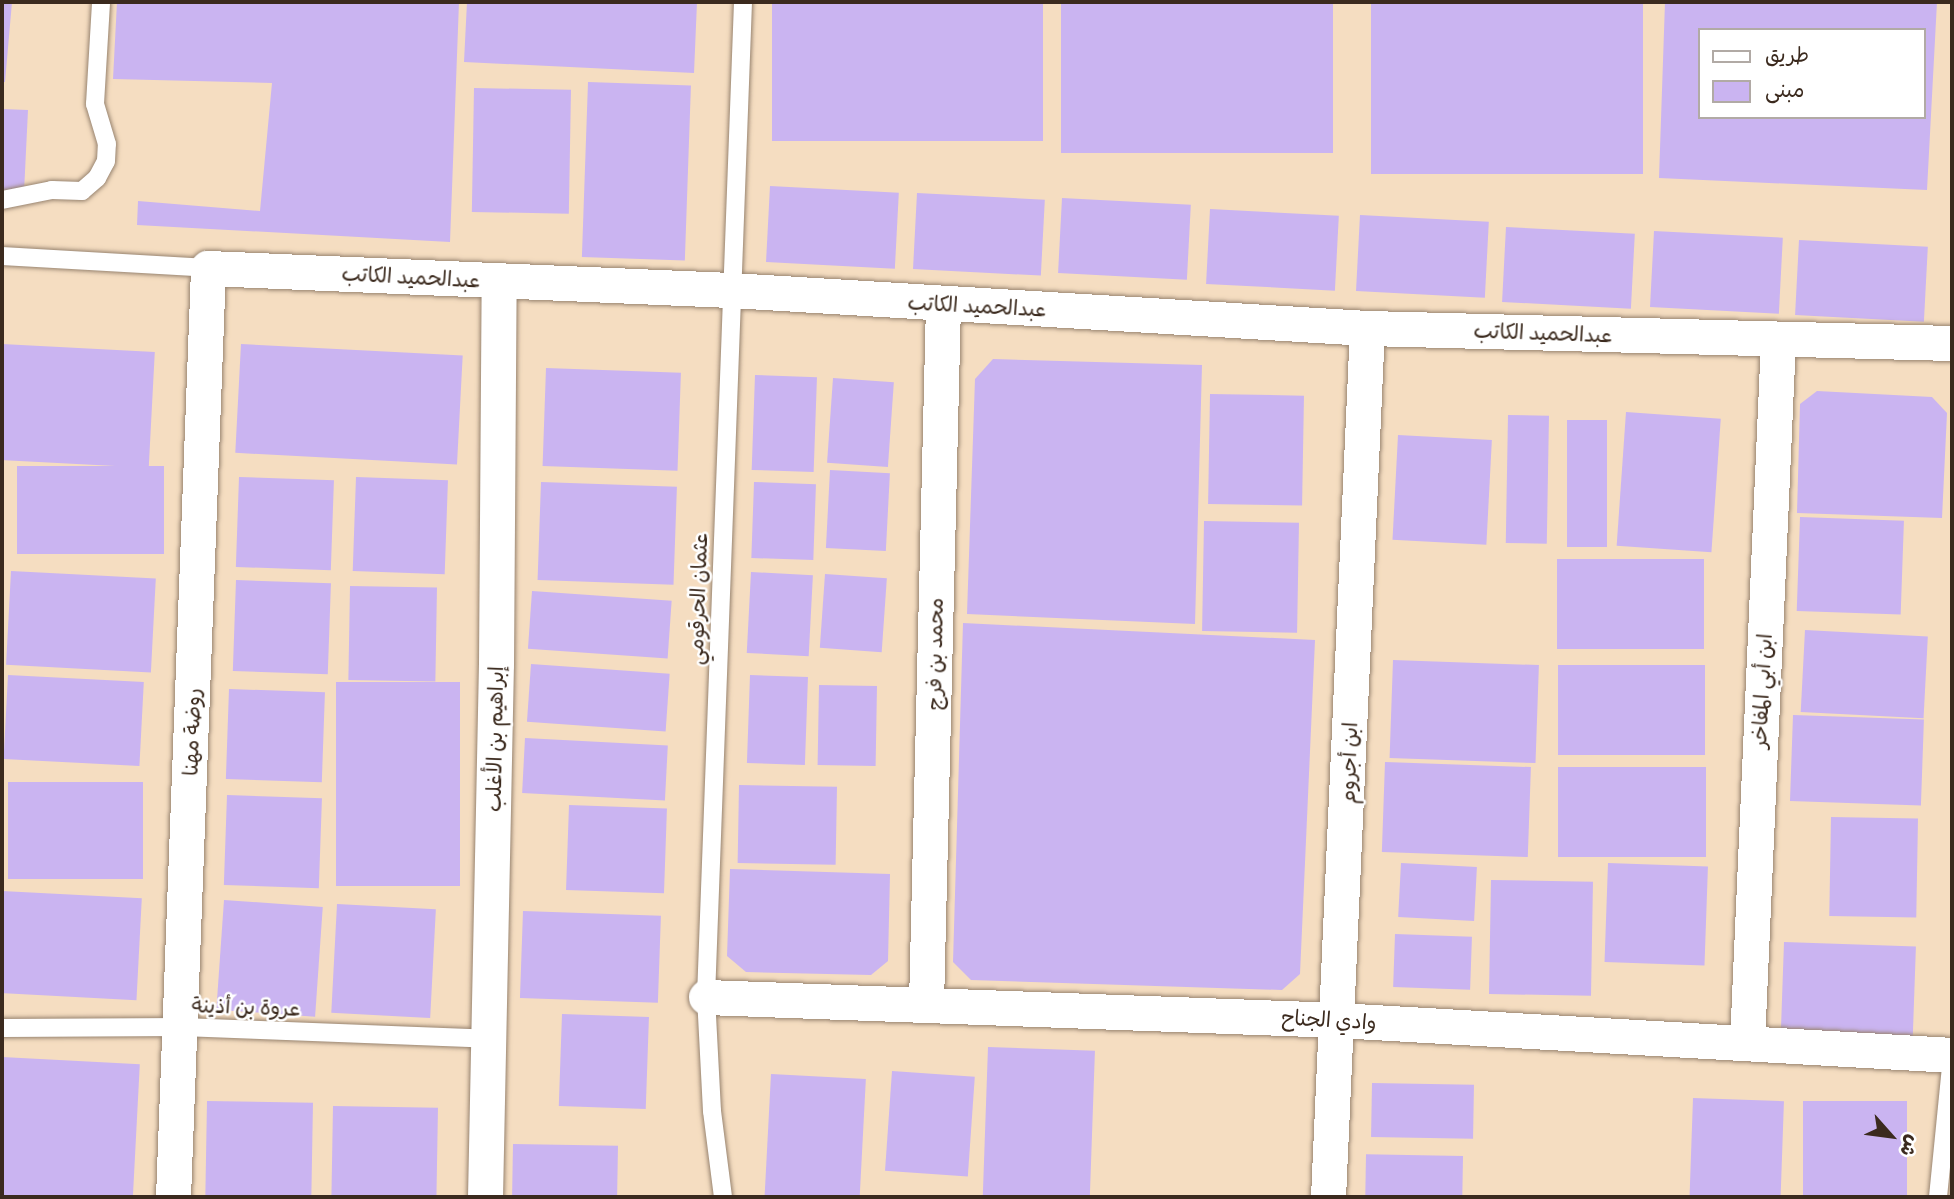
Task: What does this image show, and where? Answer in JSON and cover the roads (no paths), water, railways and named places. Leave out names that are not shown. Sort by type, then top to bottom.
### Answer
[{"type":"street","name":"عبدالحميد الكاتب","points":[[208,268],[732,290],[1367,328],[1952,343]]},
{"type":"street","name":"روضة مهنا","points":[[173,1197],[182,1027],[208,268]]},
{"type":"street","name":"إبراهيم بن الأغلب","points":[[485,1197],[496,664],[499,282]]},
{"type":"street","name":"محمد بن فرج","points":[[926,1004],[943,304]]},
{"type":"street","name":"ابن أجروم","points":[[1328,1197],[1367,328]]},
{"type":"street","name":"ابن أبي المفاخر","points":[[1746,1042],[1778,340]]},
{"type":"street","name":"وادي الجناح","points":[[706,997],[1338,1020],[1952,1056]]},
{"type":"lane","points":[[2,200],[52,190],[82,191],[97,178],[106,161],[107,144],[95,104],[101,2]]},
{"type":"lane","name":"عثمان الحرقومي","points":[[723,1197],[712,1111],[706,997],[743,2]]},
{"type":"lane","name":"عبدالحميد الكاتب","points":[[2,256],[208,268]]},
{"type":"lane","name":"عروة بن أذينة","points":[[2,1028],[182,1027],[489,1039]]},
{"type":"lane","points":[[1938,1197],[1952,1056]]}]
